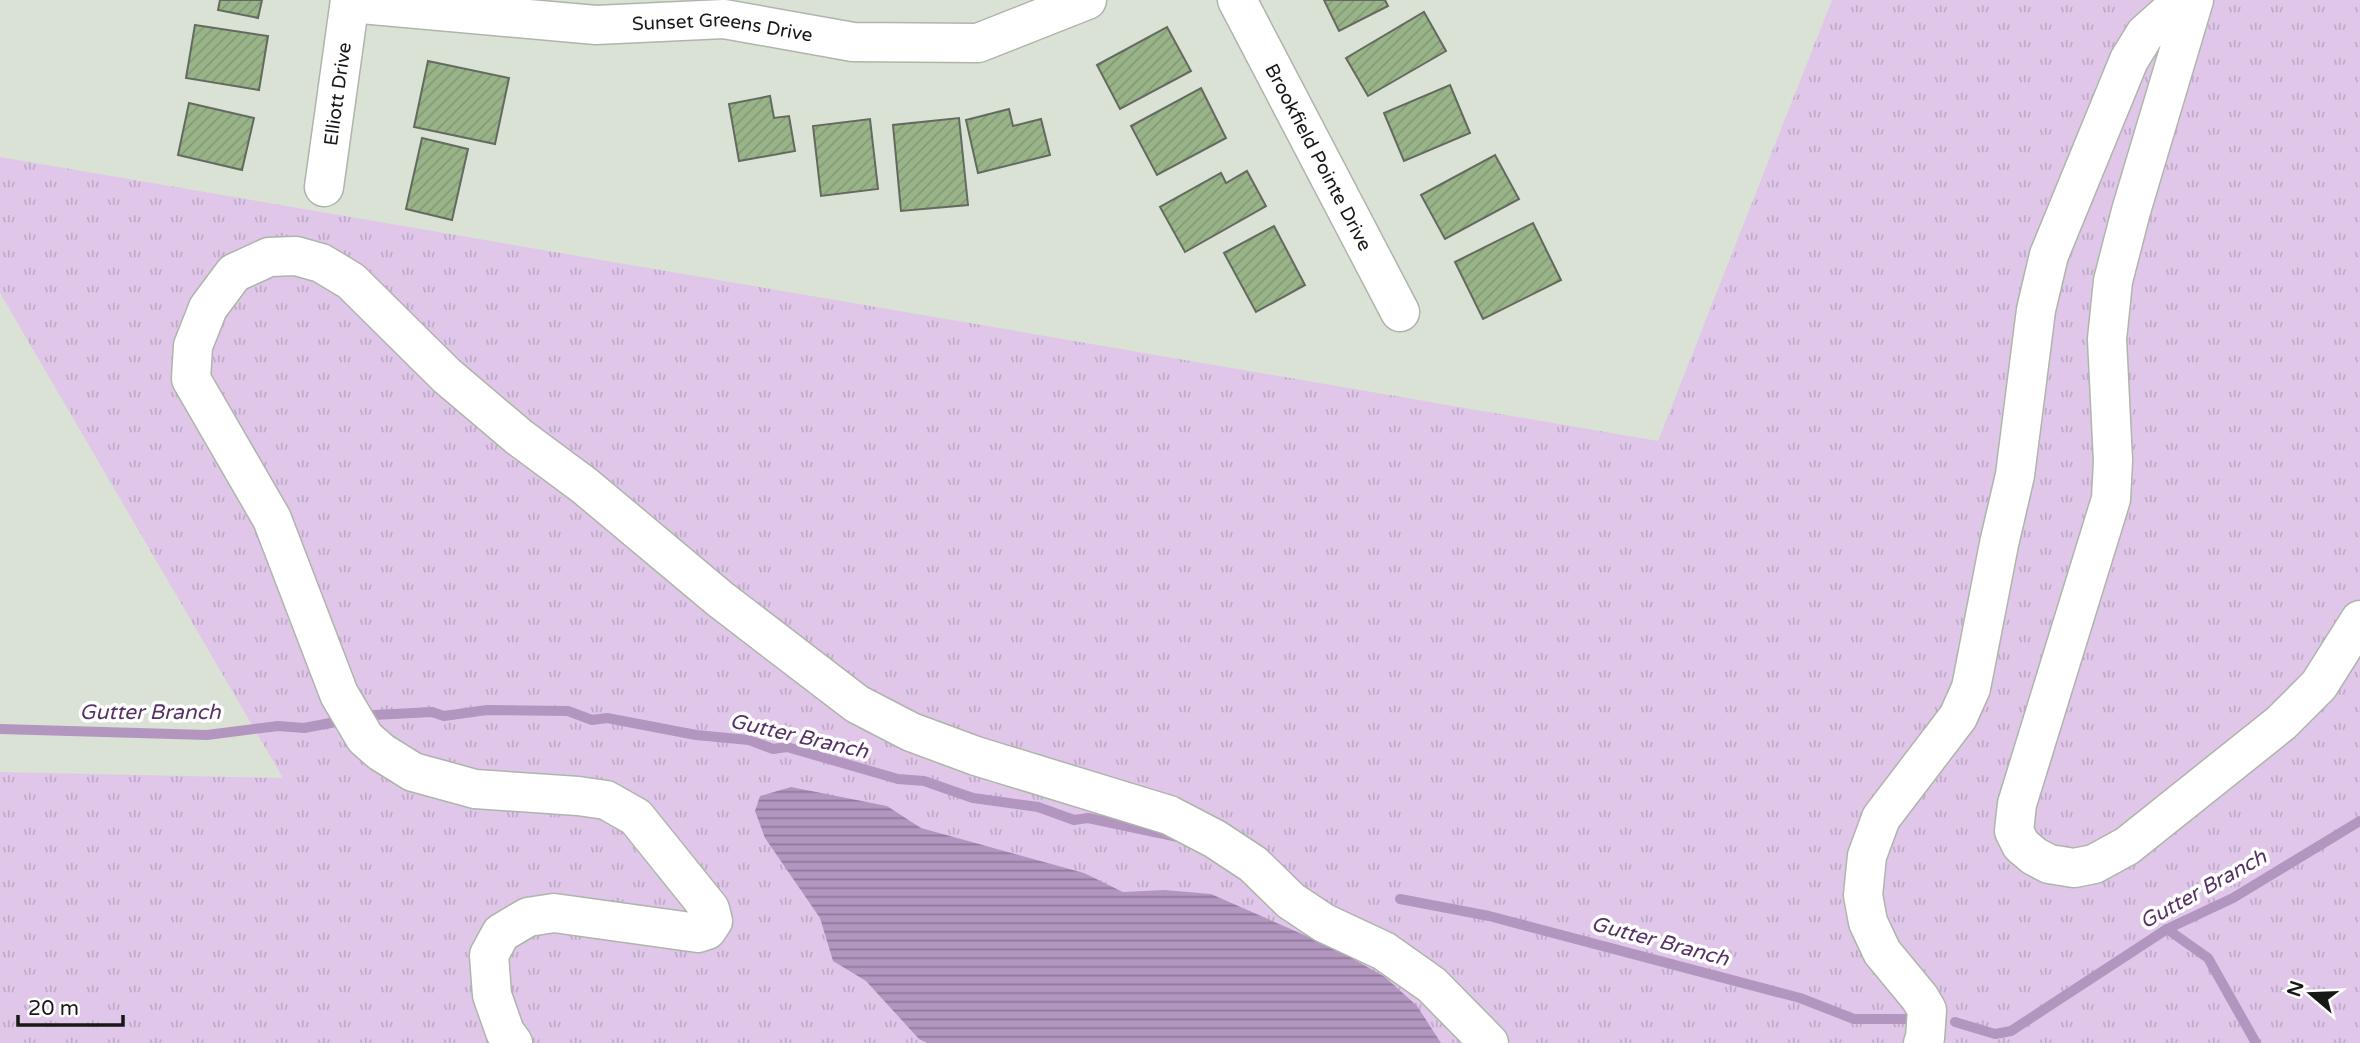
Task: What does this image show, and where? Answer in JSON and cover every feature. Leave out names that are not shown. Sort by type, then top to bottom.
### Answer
[{"type":"street","name":"Sunset Greens Drive","points":[[350,2],[596,24],[724,19],[853,42],[978,43],[1087,0]]},
{"type":"street","name":"Brookfield Pointe Drive","points":[[1237,0],[1400,312]]},
{"type":"street","points":[[1923,1043],[1926,1038],[1927,1010],[1882,952],[1868,922],[1863,895],[1867,856],[1881,818],[1958,717],[1971,688],[1998,544],[2015,475],[2036,310],[2049,255],[2129,60],[2145,34],[2183,0]]},
{"type":"street","points":[[2194,0],[2113,281],[2108,339],[2113,461],[2111,499],[2017,804],[2014,831],[2021,845],[2049,864],[2074,868],[2094,864],[2127,846],[2281,723],[2319,685],[2360,620]]},
{"type":"street","name":"Elliott Drive","points":[[324,187],[350,2]]},
{"type":"street","points":[[513,1043],[505,1032],[492,995],[489,955],[501,933],[528,917],[554,913],[698,933],[707,930],[713,921],[710,909],[636,817],[606,800],[475,789],[413,772],[380,752],[365,738],[339,694],[272,519],[191,379],[193,346],[208,308],[234,273],[269,257],[296,256],[321,263],[351,281],[447,376],[509,428],[585,485],[720,599],[857,704],[911,732],[1169,815],[1215,839],[1253,864],[1291,901],[1324,923],[1384,951],[1432,985],[1489,1043]]},
{"type":"green space","points":[[1832,0],[2360,0],[2360,1043],[0,1043],[0,772],[283,778],[0,293],[0,157],[1658,441]]},
{"type":"shaded area","points":[[791,787],[887,806],[921,828],[1084,873],[1123,892],[1165,890],[1211,894],[1334,948],[1385,977],[1417,1006],[1441,1043],[927,1043],[919,1039],[866,981],[833,961],[820,918],[765,838],[755,811],[760,796]]},
{"type":"building","points":[[220,0],[262,0],[258,18],[218,10]]},
{"type":"building","points":[[1324,0],[1385,0],[1388,6],[1339,31]]},
{"type":"building","points":[[1424,12],[1446,51],[1368,96],[1346,58]]},
{"type":"building","points":[[195,25],[268,36],[259,90],[186,78]]},
{"type":"building","points":[[1167,27],[1191,71],[1120,109],[1097,65]]},
{"type":"building","points":[[428,61],[509,78],[495,144],[414,127]]},
{"type":"building","points":[[1450,85],[1470,133],[1404,161],[1384,113]]},
{"type":"building","points":[[1201,88],[1226,138],[1157,175],[1131,126]]},
{"type":"building","points":[[770,96],[774,118],[789,116],[795,151],[739,161],[729,104]]},
{"type":"building","points":[[189,103],[254,118],[242,170],[178,155]]},
{"type":"building","points":[[1009,109],[1013,126],[1041,119],[1050,155],[978,173],[966,120]]},
{"type":"building","points":[[959,118],[968,205],[901,211],[893,125]]},
{"type":"building","points":[[870,119],[878,189],[821,196],[813,126]]},
{"type":"building","points":[[422,138],[468,149],[452,220],[406,209]]},
{"type":"building","points":[[1495,155],[1519,199],[1445,239],[1421,195]]},
{"type":"building","points":[[1247,171],[1266,206],[1185,252],[1160,207],[1221,173],[1226,183]]},
{"type":"building","points":[[1533,223],[1561,280],[1483,319],[1455,262]]},
{"type":"building","points":[[1274,226],[1305,285],[1256,312],[1224,253]]},
{"type":"waterway","name":"Gutter Branch","points":[[374,715],[432,712],[444,716],[487,710],[568,711],[592,720],[607,718],[696,735],[749,740],[773,749],[787,747],[898,779],[924,781],[973,798],[1038,807],[1074,820],[1088,818],[1178,837]]},
{"type":"waterway","name":"Gutter Branch","points":[[0,729],[207,735],[278,726],[304,728],[341,721]]},
{"type":"waterway","name":"Gutter Branch","points":[[1955,1022],[1995,1034],[2011,1031],[2167,929],[2233,898],[2360,821]]},
{"type":"waterway","name":"Gutter Branch","points":[[1400,899],[1489,916],[1800,998],[1854,1019],[1909,1019]]},
{"type":"waterway","points":[[2167,929],[2208,958],[2256,1043]]}]
